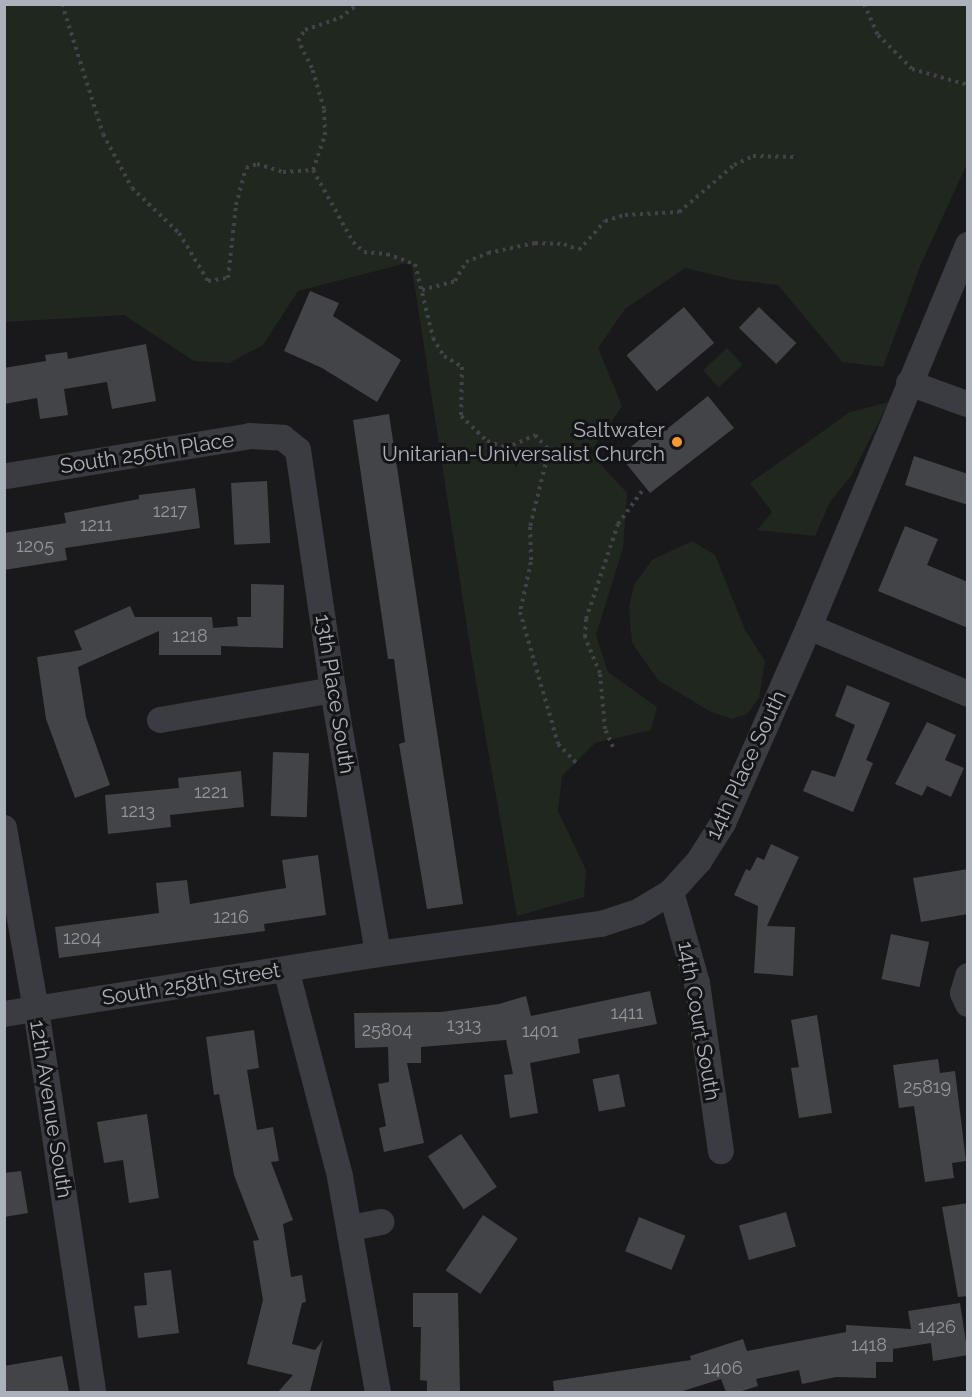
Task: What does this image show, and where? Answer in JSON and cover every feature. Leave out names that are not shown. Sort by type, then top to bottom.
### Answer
[{"type":"street","name":"14th Place South","points":[[378,954],[601,924],[638,912],[671,892],[699,861],[723,822],[809,627],[968,245]]},
{"type":"street","points":[[909,383],[967,404]]},
{"type":"street","name":"South 256th Place","points":[[7,476],[250,436],[287,440]]},
{"type":"street","name":"13th Place South","points":[[287,440],[301,457],[333,690],[378,954]]},
{"type":"street","points":[[809,627],[968,694]]},
{"type":"street","points":[[160,720],[333,690]]},
{"type":"street","name":"12th Avenue South","points":[[4,828],[36,1009],[93,1392]]},
{"type":"street","name":"14th Court South","points":[[671,892],[696,983],[721,1151]]},
{"type":"street","name":"South 258th Street","points":[[4,1014],[378,954]]},
{"type":"street","points":[[286,969],[351,1228],[378,1392]]},
{"type":"street","points":[[968,976],[963,993],[968,1004]]},
{"type":"street","points":[[351,1228],[381,1222]]},
{"type":"path","points":[[62,4],[108,143],[132,188],[179,233],[208,281],[228,278],[236,205],[246,168],[257,164],[283,172],[314,170]]},
{"type":"path","points":[[314,170],[320,157],[325,135],[324,109],[312,68],[298,41],[305,30],[340,18],[358,4]]},
{"type":"path","points":[[864,4],[878,36],[912,69],[968,85]]},
{"type":"path","points":[[422,290],[455,281],[466,262],[488,253],[535,243],[564,244],[579,250],[606,221],[624,215],[680,212],[734,165],[753,156],[797,157]]},
{"type":"path","points":[[314,170],[353,242],[364,252],[387,254],[416,264],[433,338],[444,356],[462,367],[461,416],[496,444],[506,448],[535,435],[549,450],[530,527],[531,562],[519,612],[558,744],[579,766]]},
{"type":"path","points":[[613,747],[606,729],[600,673],[585,637],[586,619],[618,524],[642,491]]},
{"type":"shaded area","points":[[5,4],[967,5],[967,164],[921,264],[883,367],[842,362],[778,285],[735,280],[685,268],[625,309],[598,348],[622,406],[590,453],[627,493],[623,548],[596,635],[608,672],[657,707],[651,730],[595,743],[562,776],[558,811],[586,870],[584,897],[517,916],[471,653],[411,262],[298,291],[263,345],[229,363],[194,361],[124,315],[5,322]]},
{"type":"shaded area","points":[[727,348],[743,365],[719,387],[703,371]]},
{"type":"shaded area","points":[[889,402],[851,476],[830,502],[815,536],[757,530],[772,512],[750,483],[850,412]]},
{"type":"shaded area","points":[[692,541],[715,555],[745,630],[765,661],[759,698],[747,714],[732,719],[711,712],[658,680],[632,643],[629,607],[634,585],[652,560]]},
{"type":"building","points":[[310,291],[339,303],[333,316],[401,360],[377,402],[322,368],[284,351]]},
{"type":"building","points":[[684,307],[714,343],[657,391],[627,355]]},
{"type":"building","points":[[759,307],[796,343],[776,364],[739,328]]},
{"type":"building","points":[[146,344],[156,401],[112,409],[107,382],[64,389],[68,415],[40,419],[37,398],[4,404],[4,368],[46,361],[45,355],[67,352],[68,359]]},
{"type":"building","name":"Saltwater Unitarian-Universalist Church","points":[[708,396],[734,428],[650,493],[620,456],[656,426],[662,433]]},
{"type":"building","points":[[389,414],[463,904],[427,909],[399,744],[405,742],[394,659],[388,659],[353,420]]},
{"type":"building","points":[[914,456],[968,474],[968,505],[905,485]]},
{"type":"building","points":[[267,481],[270,543],[234,545],[231,483]]},
{"type":"building","points":[[195,488],[200,528],[65,548],[67,560],[4,570],[4,533],[66,523],[64,513],[139,499],[139,495]]},
{"type":"building","points":[[905,526],[938,539],[927,565],[968,582],[968,628],[878,591]]},
{"type":"building","points":[[251,584],[284,585],[283,648],[221,646],[221,655],[159,655],[159,631],[78,667],[86,717],[110,785],[75,798],[46,719],[37,657],[82,650],[74,631],[130,606],[135,617],[212,617],[213,628],[238,626],[237,617],[251,617]]},
{"type":"building","points":[[847,685],[890,703],[866,760],[873,763],[853,812],[803,791],[812,770],[835,777],[855,725],[835,716]]},
{"type":"building","points":[[927,722],[956,735],[945,760],[964,768],[951,797],[927,786],[922,796],[895,784]]},
{"type":"building","points":[[273,752],[309,753],[307,817],[271,816]]},
{"type":"building","points":[[241,771],[244,807],[170,815],[171,827],[108,834],[105,795],[179,788],[178,778]]},
{"type":"building","points":[[771,844],[799,857],[767,926],[795,927],[793,976],[754,973],[758,906],[734,895],[746,869],[750,871],[757,857],[764,860]]},
{"type":"building","points":[[318,855],[326,915],[264,924],[265,931],[59,958],[55,927],[159,913],[156,883],[187,880],[190,904],[286,888],[282,860]]},
{"type":"building","points":[[968,869],[968,914],[921,922],[913,878]]},
{"type":"building","points":[[891,934],[929,942],[920,987],[881,979]]},
{"type":"building","points":[[650,991],[657,1024],[578,1039],[580,1053],[530,1063],[538,1113],[510,1118],[504,1075],[513,1074],[506,1040],[421,1047],[421,1063],[407,1063],[424,1143],[384,1152],[379,1128],[386,1126],[378,1084],[389,1082],[388,1047],[355,1048],[354,1013],[441,1012],[499,1004],[526,996],[531,1016]]},
{"type":"building","points":[[817,1015],[832,1113],[799,1118],[791,1068],[799,1067],[791,1020]]},
{"type":"building","points":[[254,1030],[259,1068],[247,1070],[257,1130],[273,1127],[279,1161],[271,1162],[293,1220],[283,1224],[291,1277],[302,1275],[306,1302],[302,1303],[292,1344],[315,1350],[323,1340],[310,1392],[278,1392],[293,1375],[247,1364],[263,1300],[253,1241],[259,1240],[234,1175],[219,1094],[214,1095],[206,1037]]},
{"type":"building","points":[[938,1059],[940,1073],[955,1071],[966,1161],[952,1163],[954,1178],[925,1182],[914,1106],[899,1108],[893,1065]]},
{"type":"building","points":[[619,1074],[625,1106],[599,1112],[592,1079]]},
{"type":"building","points":[[147,1114],[159,1198],[129,1203],[123,1160],[104,1163],[97,1122]]},
{"type":"building","points":[[461,1134],[497,1187],[464,1209],[428,1156]]},
{"type":"building","points":[[21,1171],[28,1213],[4,1217],[4,1173]]},
{"type":"building","points":[[968,1203],[968,1296],[958,1297],[942,1207]]},
{"type":"building","points":[[786,1212],[796,1247],[749,1260],[739,1226]]},
{"type":"building","points":[[483,1215],[518,1238],[480,1294],[446,1271]]},
{"type":"building","points":[[639,1217],[685,1236],[671,1270],[625,1251]]},
{"type":"building","points":[[171,1270],[179,1333],[138,1338],[134,1306],[147,1305],[144,1273]]},
{"type":"building","points":[[413,1293],[458,1293],[460,1392],[427,1392],[427,1381],[420,1380],[421,1327],[413,1327]]},
{"type":"building","points":[[960,1303],[968,1355],[933,1361],[931,1343],[893,1349],[893,1362],[876,1362],[876,1378],[836,1377],[802,1384],[799,1370],[756,1379],[758,1386],[739,1392],[726,1392],[721,1379],[680,1392],[554,1392],[553,1381],[691,1360],[690,1356],[743,1339],[747,1351],[846,1332],[846,1325],[911,1329],[908,1311]]},
{"type":"building","points":[[62,1356],[69,1392],[4,1392],[4,1366]]},
{"type":"place","name":"Saltwater Unitarian-Universalist Church","points":[[677,442]]}]
